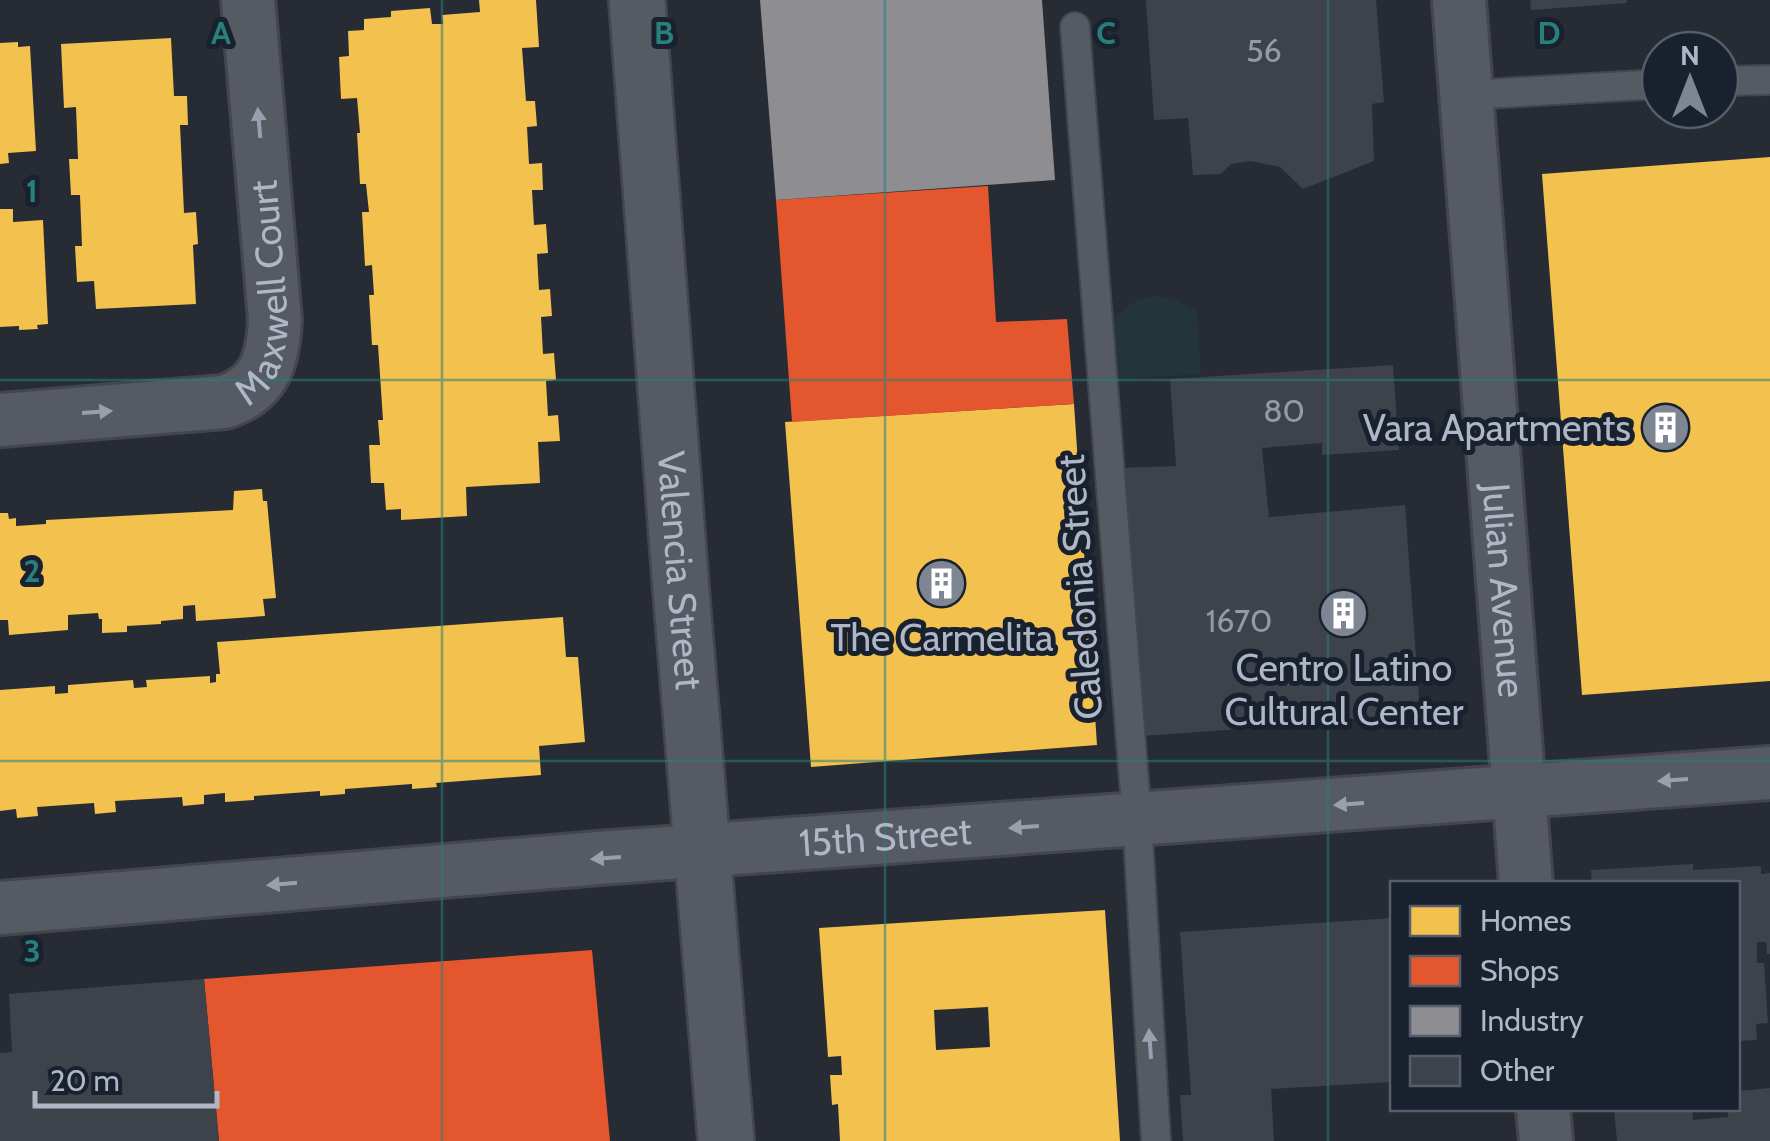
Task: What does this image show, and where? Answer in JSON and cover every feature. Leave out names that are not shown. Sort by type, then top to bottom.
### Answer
[{"type":"street","name":"Maxwell Court","points":[[0,420],[224,402],[249,390],[261,377],[272,352],[275,320],[248,0]]},
{"type":"street","name":"Valencia Street","points":[[637,0],[726,1141]]},
{"type":"street","name":"Julian Avenue","points":[[1460,0],[1526,881]]},
{"type":"street","name":"15th Street","points":[[0,908],[703,851],[1770,773]]},
{"type":"street","points":[[1544,1111],[1546,1141]]},
{"type":"lane","name":"Caledonia Street","points":[[1075,26],[1138,819],[1156,1141]]},
{"type":"lane","points":[[1740,81],[1770,80]]},
{"type":"lane","points":[[1467,95],[1640,85]]},
{"type":"shaded area","points":[[1171,298],[1197,311],[1201,374],[1119,379],[1114,317],[1137,300]]},
{"type":"building: Homes","points":[[479,0],[536,0],[539,47],[522,48],[526,101],[535,101],[537,126],[527,127],[529,164],[542,163],[543,190],[532,190],[534,225],[546,224],[548,253],[537,254],[539,290],[550,289],[552,316],[541,317],[543,354],[554,353],[556,380],[546,381],[548,416],[558,415],[560,441],[538,442],[540,483],[466,487],[467,516],[401,520],[401,509],[386,510],[384,483],[371,483],[369,445],[380,445],[378,420],[383,420],[378,345],[372,345],[372,265],[365,266],[362,212],[369,212],[366,184],[360,184],[357,98],[341,99],[339,57],[349,56],[348,31],[364,30],[364,19],[391,17],[391,11],[430,8],[432,24],[443,24],[442,15],[480,12]]},
{"type":"building: Homes","points":[[171,38],[174,96],[187,96],[188,125],[180,125],[184,213],[196,212],[196,304],[96,309],[94,281],[77,282],[75,246],[82,246],[80,195],[71,195],[69,159],[78,159],[76,107],[64,108],[61,44]]},
{"type":"building: Homes","points":[[18,42],[18,47],[30,46],[36,151],[8,153],[9,163],[0,164],[0,43]]},
{"type":"building: Homes","name":"Vara Apartments","points":[[1770,157],[1770,681],[1582,695],[1542,174]]},
{"type":"building: Homes","points":[[0,209],[13,209],[13,222],[43,220],[48,324],[37,325],[38,329],[0,327]]},
{"type":"building: Homes","name":"The Carmelita","points":[[1074,404],[1097,745],[811,767],[785,422]]},
{"type":"building: Homes","points":[[262,489],[263,501],[267,501],[276,598],[263,599],[265,616],[196,621],[195,605],[183,606],[183,619],[127,626],[127,632],[102,633],[98,613],[68,615],[68,630],[9,635],[8,620],[0,620],[0,513],[8,513],[9,519],[16,518],[16,526],[46,524],[46,520],[233,510],[234,491]]},
{"type":"building: Homes","points":[[563,617],[566,657],[578,657],[585,742],[539,746],[541,775],[436,783],[437,787],[412,789],[412,784],[345,789],[345,794],[320,796],[320,791],[254,796],[254,800],[225,802],[225,793],[204,795],[204,804],[183,806],[182,797],[115,801],[116,812],[95,814],[94,803],[37,807],[38,816],[17,818],[16,809],[0,811],[0,690],[55,686],[55,694],[68,693],[68,685],[133,680],[134,688],[147,687],[146,680],[210,676],[210,683],[216,682],[216,674],[220,674],[217,642]]},
{"type":"building: Homes","points":[[1105,910],[1120,1141],[840,1141],[838,1104],[832,1105],[830,1075],[842,1075],[841,1056],[828,1057],[819,928]],"holes":[[[988,1007],[990,1047],[936,1050],[934,1010]]]},
{"type":"building: Shops","points":[[988,186],[996,322],[1067,319],[1074,404],[792,422],[776,200]]},
{"type":"building: Shops","points":[[592,950],[610,1141],[219,1141],[204,979]]},
{"type":"building: Industry","points":[[760,0],[1042,0],[1055,180],[776,200]]},
{"type":"building: Other","points":[[1146,0],[1376,0],[1384,102],[1372,104],[1374,161],[1303,189],[1280,167],[1251,161],[1231,164],[1221,174],[1193,175],[1188,118],[1154,120]]},
{"type":"building: Other","points":[[1530,0],[1626,0],[1627,3],[1531,10]]},
{"type":"building: Other","points":[[1393,365],[1399,450],[1322,455],[1322,443],[1262,448],[1269,517],[1405,505],[1420,712],[1142,736],[1121,468],[1176,466],[1170,379]]},
{"type":"building: Other","points":[[1693,864],[1693,870],[1761,866],[1761,874],[1770,873],[1770,954],[1766,942],[1757,942],[1757,963],[1764,963],[1768,1023],[1756,1024],[1757,1040],[1740,1041],[1740,881],[1592,881],[1591,870]]},
{"type":"building: Other","points":[[1390,918],[1390,1082],[1271,1089],[1274,1141],[1183,1141],[1180,1095],[1191,1095],[1180,932]]},
{"type":"building: Other","points":[[204,979],[219,1141],[0,1141],[0,1053],[12,1052],[9,994]]},
{"type":"building: Other","points":[[1770,1088],[1770,1141],[1617,1141],[1614,1111],[1692,1111],[1693,1120],[1728,1117],[1728,1111],[1740,1111],[1740,1091]]},
{"type":"place","name":"Vara Apartments","points":[[1666,428]]},
{"type":"place","name":"The Carmelita","points":[[942,584]]},
{"type":"place","name":"Centro Latino Cultural Center","points":[[1344,614]]}]
